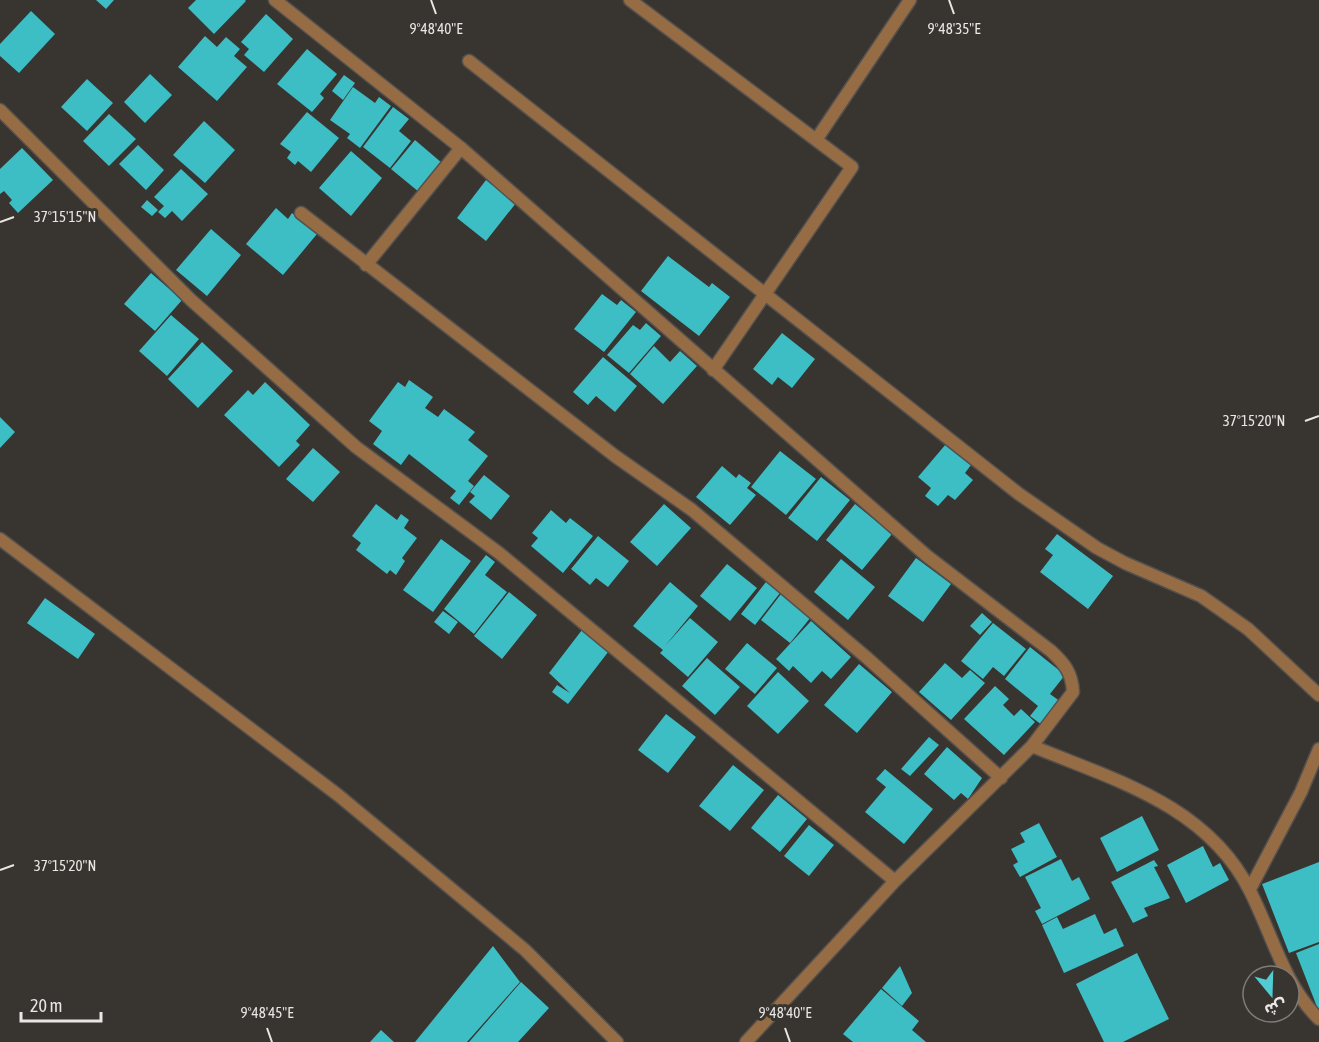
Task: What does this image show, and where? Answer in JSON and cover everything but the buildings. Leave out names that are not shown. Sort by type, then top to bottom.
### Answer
[{"type":"street","points":[[275,0],[461,148],[927,556],[1064,663],[1072,677],[1073,692],[1032,746],[895,881],[746,1042]]},
{"type":"street","points":[[630,0],[852,167],[713,370]]},
{"type":"street","points":[[816,140],[910,0]]},
{"type":"street","points":[[468,61],[1019,494],[1107,553],[1202,596],[1248,629],[1319,694]]},
{"type":"street","points":[[0,110],[191,300],[356,447],[499,554],[895,881]]},
{"type":"street","points":[[366,265],[461,148]]},
{"type":"street","points":[[301,213],[615,456],[692,510],[866,657],[1001,778]]},
{"type":"street","points":[[0,539],[338,795],[525,950],[617,1042]]},
{"type":"street","points":[[1032,746],[1154,796],[1193,820],[1227,854],[1250,889],[1295,990],[1319,1019]]},
{"type":"street","points":[[1250,889],[1301,792],[1319,749]]}]
